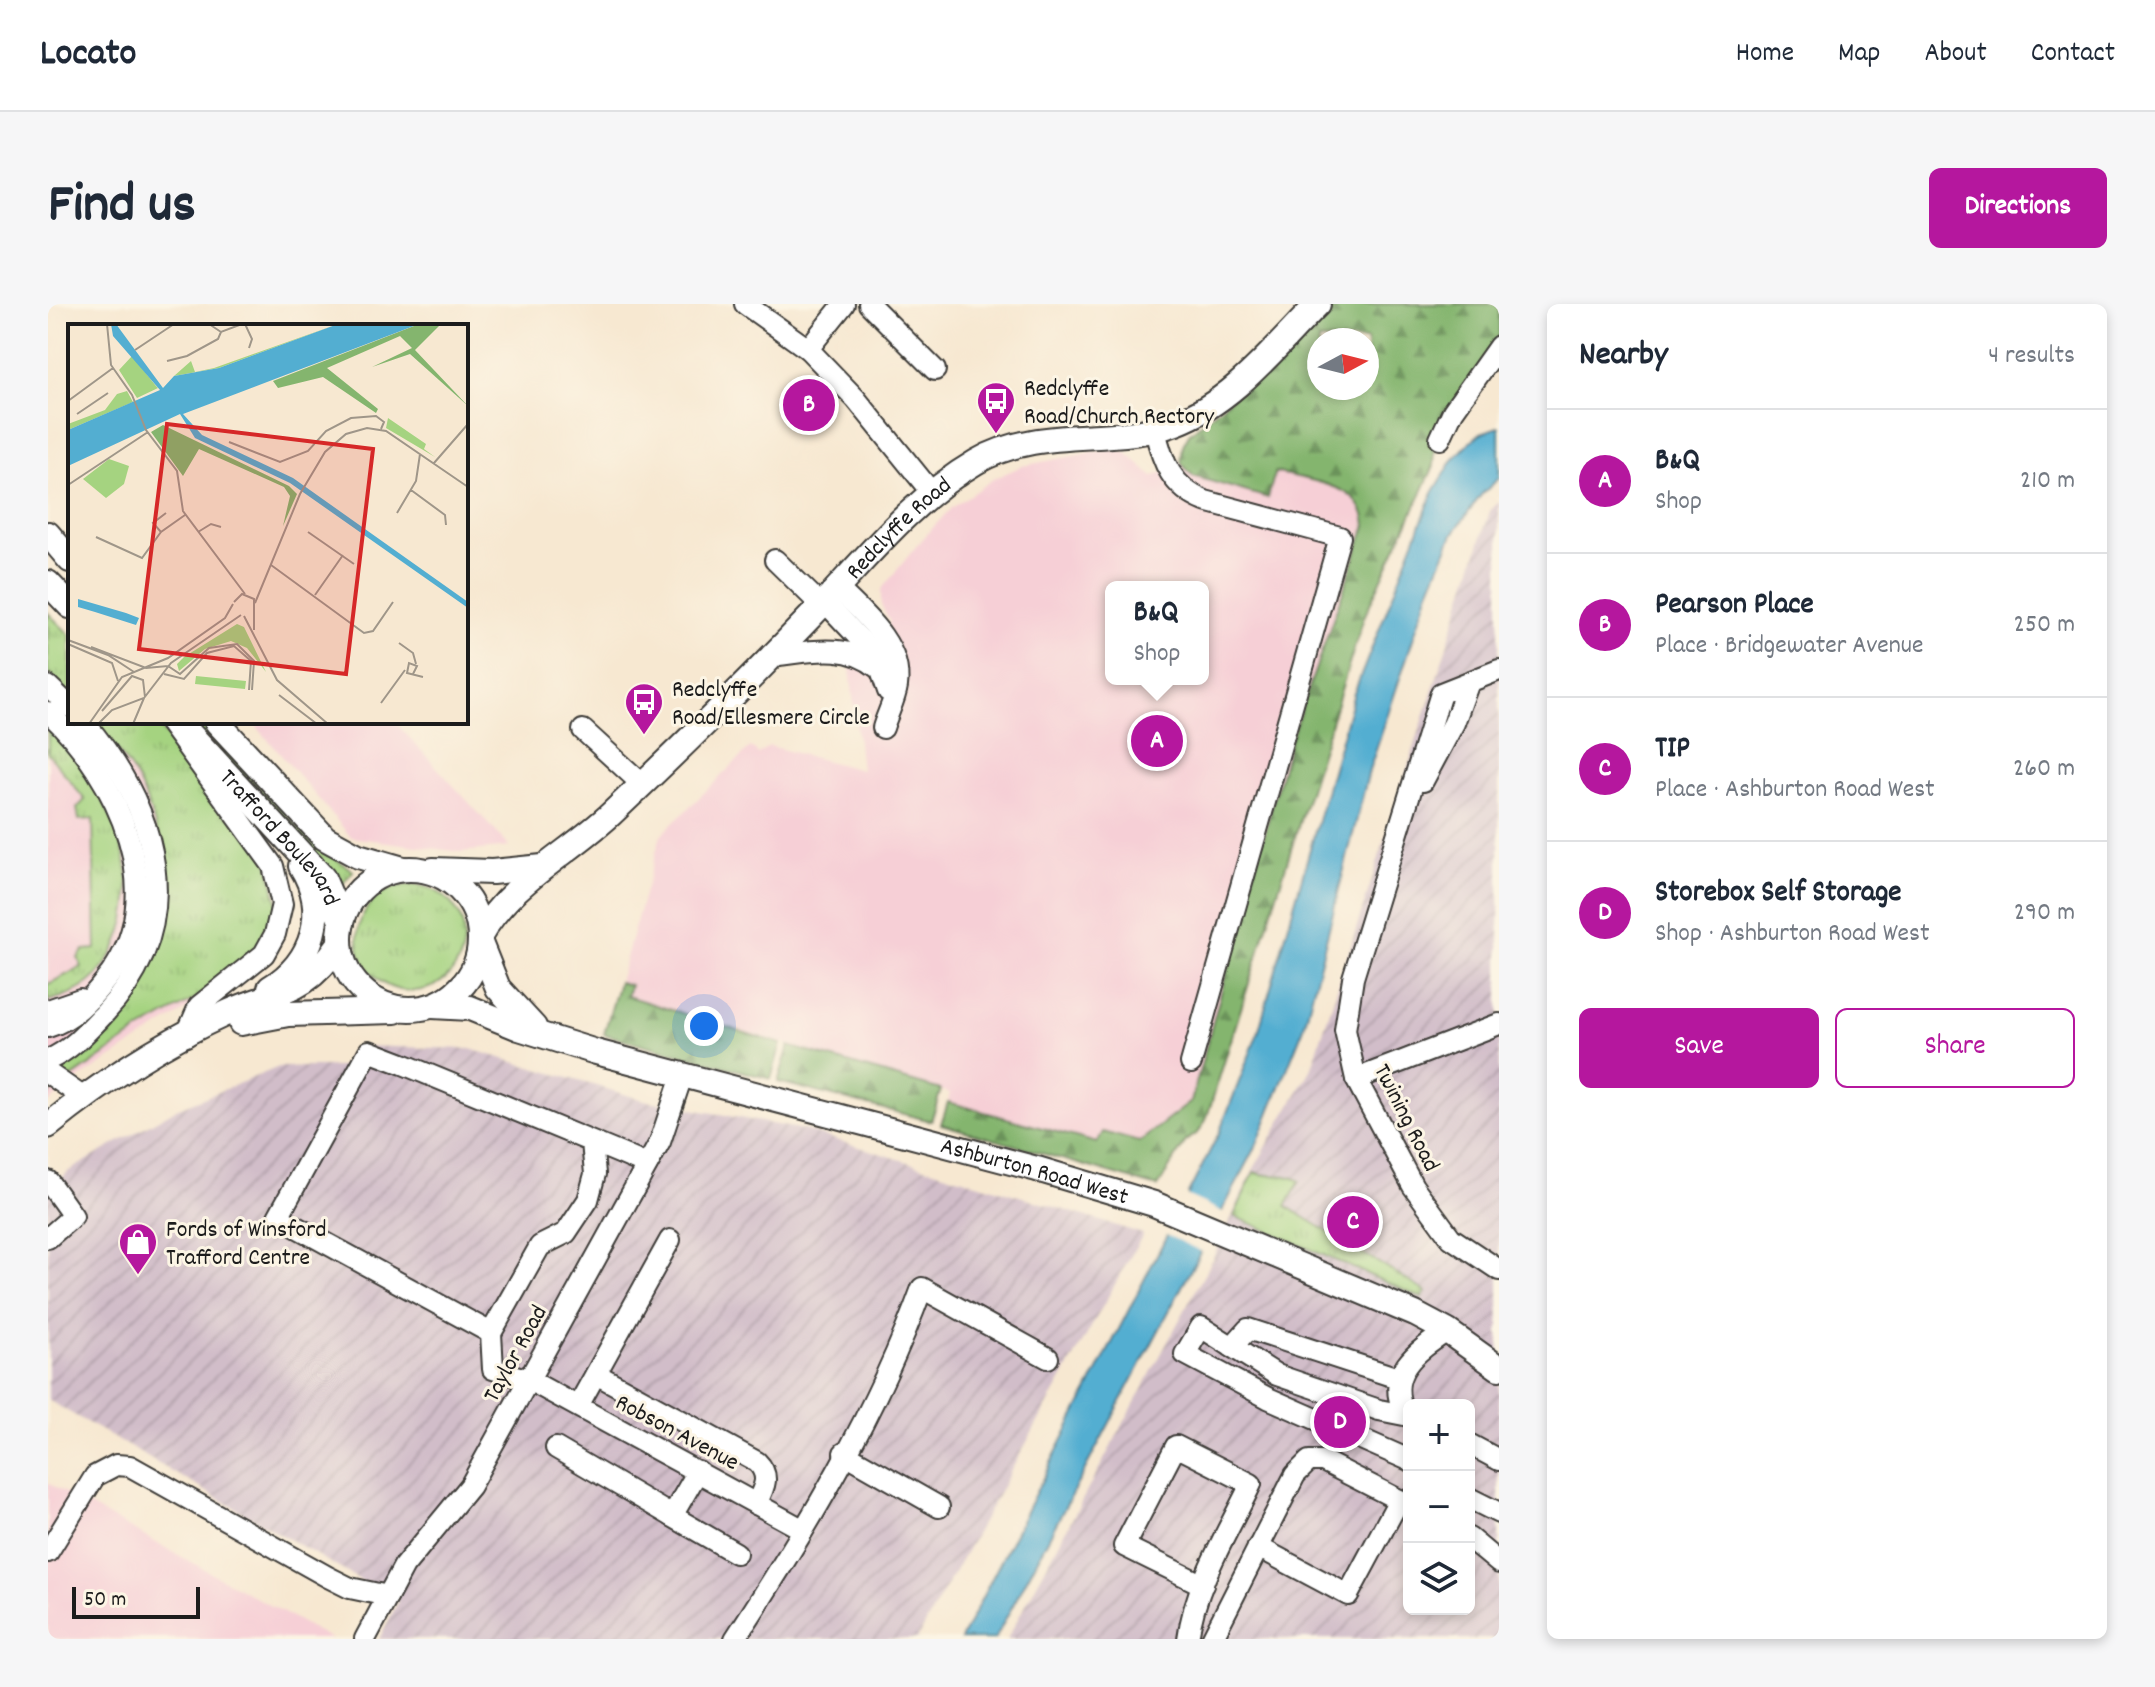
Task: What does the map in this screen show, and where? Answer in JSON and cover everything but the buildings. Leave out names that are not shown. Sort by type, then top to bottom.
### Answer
[{"type":"main road","name":"Redclyffe Road","points":[[480,940],[494,914],[542,867],[588,835],[642,784],[828,599],[892,528],[932,493],[979,460],[1006,448],[1070,435],[1155,429],[1190,417],[1228,393],[1318,304]]},
{"type":"main road","points":[[48,534],[68,558]]},
{"type":"main road","name":"Trafford Boulevard","points":[[181,724],[323,878],[341,933]]},
{"type":"main road","name":"Trafford Boulevard","points":[[219,724],[325,838],[358,856],[411,869]]},
{"type":"main road","points":[[48,1126],[84,1098],[161,1048],[230,1012],[297,968],[315,931],[313,895],[307,877],[276,826]]},
{"type":"main road","name":"Redclyffe Road","points":[[411,869],[492,872],[542,867]]},
{"type":"main road","points":[[186,1036],[288,1014],[421,1008],[451,997],[466,982],[476,964],[480,940],[477,917],[455,884],[411,869],[382,874],[364,886],[350,903],[341,933],[309,980],[291,991],[230,1012]]},
{"type":"main road","points":[[341,933],[344,964],[362,990],[388,1006],[421,1008]]},
{"type":"main road","name":"Ashburton Road West","points":[[480,940],[498,988],[508,1003],[543,1037]]},
{"type":"main road","name":"Ashburton Road West","points":[[421,1008],[470,1008],[543,1037],[1037,1169],[1154,1204],[1447,1331],[1499,1368]]},
{"type":"street","points":[[745,304],[808,349],[932,493]]},
{"type":"street","points":[[808,349],[844,304]]},
{"type":"street","points":[[869,304],[935,370]]},
{"type":"street","points":[[1440,439],[1453,411],[1499,346]]},
{"type":"street","points":[[1155,429],[1169,474],[1185,491],[1205,501],[1340,537],[1191,1063]]},
{"type":"street","points":[[775,560],[828,599],[866,617],[889,648],[897,685],[883,728]]},
{"type":"street","points":[[828,599],[876,656],[885,677],[889,707]]},
{"type":"street","points":[[771,656],[843,651],[870,661],[885,677]]},
{"type":"street","points":[[1404,817],[1441,693],[1499,670]]},
{"type":"street","points":[[1404,817],[1454,723],[1469,682]]},
{"type":"street","points":[[48,686],[68,705]]},
{"type":"street","points":[[48,712],[76,740],[100,773],[120,814],[134,862],[137,906],[125,952],[98,990],[68,1017],[48,1027]]},
{"type":"street","points":[[84,1098],[49,1060],[97,1021],[118,999],[142,963],[155,925],[156,880],[145,829],[133,799],[106,749],[86,724]]},
{"type":"street","points":[[170,724],[181,743],[266,854],[281,890],[281,914],[270,944],[255,964],[199,1006],[186,1036]]},
{"type":"street","points":[[583,730],[642,784]]},
{"type":"street","name":"Twining Road","points":[[1404,817],[1353,978],[1345,1030],[1356,1079],[1385,1138],[1440,1225],[1462,1248],[1499,1270]]},
{"type":"street","points":[[48,1010],[98,990]]},
{"type":"street","points":[[1356,1079],[1499,1024]]},
{"type":"street","points":[[592,1142],[595,1174],[588,1200],[566,1233],[540,1246],[491,1333],[278,1217],[369,1051],[592,1142],[647,1165]]},
{"type":"street","name":"Taylor Road","points":[[365,1639],[412,1556],[470,1486],[647,1165],[670,1118],[682,1076]]},
{"type":"street","points":[[48,1181],[73,1216],[48,1238]]},
{"type":"street","points":[[578,1406],[670,1240]]},
{"type":"street","points":[[735,1639],[802,1529],[888,1372],[922,1288],[1048,1358]]},
{"type":"street","points":[[1403,1414],[1379,1410],[1277,1375],[1201,1327],[1185,1354],[1282,1404],[1403,1457]]},
{"type":"street","points":[[1232,1347],[1248,1329],[1398,1378]]},
{"type":"street","points":[[1403,1406],[1397,1392],[1398,1378],[1408,1361],[1447,1331]]},
{"type":"street","name":"Robson Avenue","points":[[491,1333],[493,1369],[529,1380],[802,1529]]},
{"type":"street","points":[[596,1374],[757,1462],[764,1471],[766,1484],[756,1504]]},
{"type":"street","points":[[1386,1447],[1403,1421]]},
{"type":"street","points":[[1188,1639],[1192,1606],[1203,1585],[1251,1484],[1176,1446],[1124,1546],[1203,1585]]},
{"type":"street","points":[[1475,1447],[1499,1460]]},
{"type":"street","points":[[556,1448],[736,1553]]},
{"type":"street","points":[[844,1453],[939,1507]]},
{"type":"street","points":[[1212,1639],[1295,1475],[1309,1461],[1323,1461],[1403,1502]]},
{"type":"street","points":[[48,1552],[95,1476],[104,1469],[130,1466],[328,1577],[350,1588],[388,1596]]},
{"type":"street","points":[[672,1516],[698,1471]]},
{"type":"street","points":[[1475,1501],[1499,1513]]},
{"type":"street","points":[[1258,1547],[1348,1595],[1403,1505]]},
{"type":"street","points":[[1475,1542],[1499,1563]]},
{"type":"shaded area","points":[[1114,448],[1126,452],[1153,477],[1181,463],[1186,470],[1267,498],[1275,472],[1339,489],[1355,498],[1366,517],[1362,542],[1290,741],[1191,1102],[1139,1142],[1103,1132],[1098,1143],[948,1102],[950,1093],[627,996],[630,985],[619,982],[661,835],[751,747],[758,754],[769,746],[861,770],[850,669],[890,622],[881,605],[881,590],[951,508],[993,479],[1022,466]]},
{"type":"shaded area","points":[[1499,502],[1499,1639],[1007,1639],[1212,1260],[1253,1170],[1311,1070],[1490,511]]},
{"type":"shaded area","points":[[48,625],[68,646],[68,724],[143,724],[270,956],[80,1078],[48,1103]]},
{"type":"shaded area","points":[[255,724],[397,724],[510,847],[461,852],[351,837]]},
{"type":"shaded area","points":[[359,1046],[470,1049],[644,1100],[804,1130],[1143,1234],[917,1639],[379,1639],[398,1602],[48,1400],[48,1192],[69,1171],[174,1110],[279,1067],[347,1067]]},
{"type":"shaded area","points":[[48,1483],[95,1509],[331,1639],[48,1639]]},
{"type":"green space","points":[[1331,304],[1499,304],[1499,335],[1495,347],[1435,441],[1434,466],[1364,617],[1206,1120],[1199,1132],[1186,1141],[1158,1187],[941,1124],[948,1102],[1097,1143],[1103,1132],[1139,1142],[1191,1102],[1290,741],[1366,526],[1363,512],[1356,501],[1332,486],[1275,472],[1268,498],[1193,476],[1181,463],[1183,445],[1189,434],[1241,390]]},
{"type":"green space","points":[[48,613],[68,633],[68,694],[48,673]]},
{"type":"green space","points":[[48,724],[86,772],[102,799],[124,857],[128,886],[126,916],[116,946],[104,967],[81,989],[48,1001],[48,984],[82,967],[78,958],[84,950],[96,949],[93,819],[79,820],[77,808],[85,800],[48,753]]},
{"type":"green space","points":[[97,724],[157,724],[267,857],[282,924],[239,974],[140,1030],[48,1094],[48,1078],[99,1030],[140,980],[164,922],[167,888],[162,851],[151,813],[131,769]]},
{"type":"green space","points":[[195,724],[205,724],[309,840],[353,871],[341,886]]},
{"type":"green space","points":[[411,885],[431,889],[448,901],[460,918],[464,938],[460,958],[448,975],[431,987],[411,991],[391,987],[374,975],[362,958],[358,938],[362,918],[374,901],[391,889]]},
{"type":"green space","points":[[619,982],[630,985],[627,996],[781,1044],[771,1079],[604,1034]]},
{"type":"green space","points":[[789,1046],[941,1090],[931,1121],[778,1082]]},
{"type":"green space","points":[[1254,1172],[1288,1176],[1300,1181],[1286,1206],[1426,1292],[1422,1298],[1234,1216]]},
{"type":"water","points":[[1499,427],[1499,478],[1481,495],[1453,534],[1429,591],[1369,771],[1304,1027],[1255,1149],[995,1639],[961,1639],[1219,1133],[1258,1033],[1354,693],[1433,493],[1453,460],[1469,443],[1481,433]]},
{"type":"pier","points":[[1184,1194],[1225,1213],[1205,1253],[1164,1234]]},
{"type":"place","name":"Pearson Place","points":[[809,405]]},
{"type":"place","name":"Redclyffe Road/Church Rectory","points":[[996,435]]},
{"type":"place","name":"Redclyffe Road/Ellesmere Circle","points":[[644,736]]},
{"type":"place","name":"B&Q","points":[[1157,741]]},
{"type":"place","name":"TIP","points":[[1353,1222]]},
{"type":"place","name":"Fords of Winsford Trafford Centre","points":[[138,1276]]},
{"type":"place","name":"Storebox Self Storage","points":[[1340,1422]]}]
